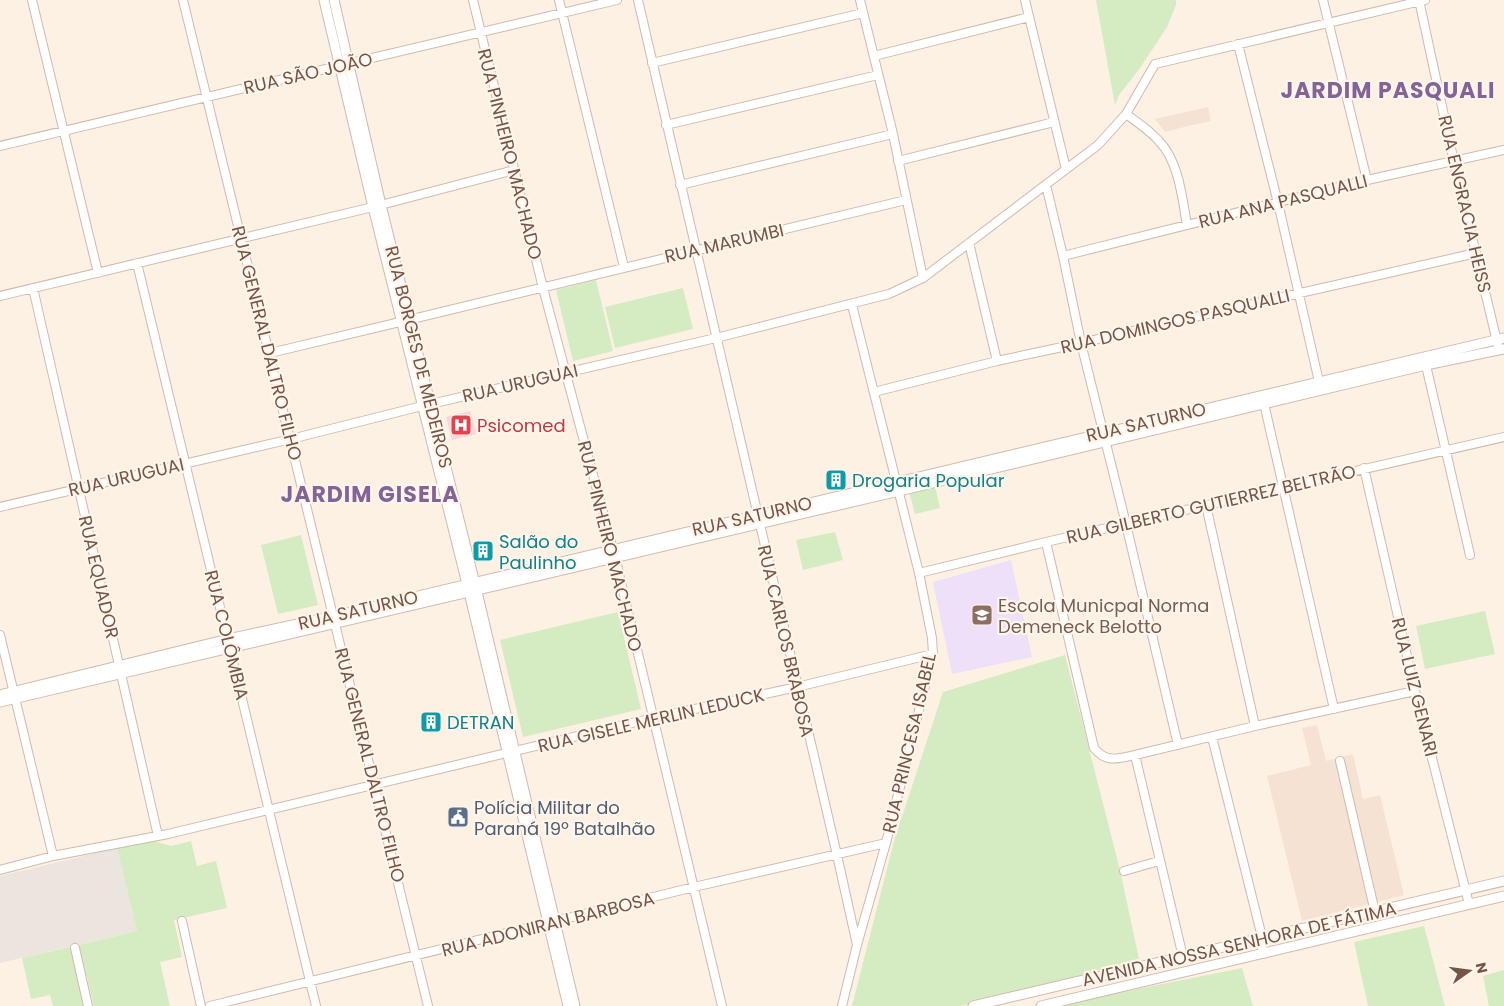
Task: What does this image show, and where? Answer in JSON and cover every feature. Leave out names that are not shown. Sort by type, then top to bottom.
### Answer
[{"type":"street","points":[[32,0],[98,273]]},
{"type":"street","name":"RUA GENERAL DALTRO FILHO","points":[[183,0],[428,1006]]},
{"type":"street","points":[[324,0],[345,65]]},
{"type":"street","name":"RUA BORGES DE MEDEIROS","points":[[334,0],[345,65],[377,206],[511,752],[551,923],[568,1006]]},
{"type":"street","name":"RUA PINHEIRO MACHADO","points":[[473,0],[543,288],[614,553],[722,1006]]},
{"type":"street","points":[[559,0],[624,268]]},
{"type":"street","name":"RUA SÃO JOÃO","points":[[0,146],[617,0]]},
{"type":"street","name":"RUA CARLOS BRABOSA","points":[[638,0],[857,945]]},
{"type":"street","points":[[860,0],[893,134],[924,278]]},
{"type":"street","points":[[1025,0],[1066,170]]},
{"type":"street","points":[[1323,0],[1367,180]]},
{"type":"street","points":[[1320,386],[1278,202],[1238,44],[1421,0]]},
{"type":"street","name":"RUA ENGRACIA HEISS","points":[[1421,0],[1454,162],[1502,349]]},
{"type":"street","points":[[652,63],[863,13]]},
{"type":"street","points":[[874,56],[1030,17]]},
{"type":"street","name":"RUA URUGUAI","points":[[0,507],[716,338],[852,305],[889,294],[924,278],[1098,145],[1126,114],[1155,64],[1238,44]]},
{"type":"street","points":[[666,125],[878,74]]},
{"type":"street","points":[[1126,114],[1161,142],[1170,157],[1179,180],[1187,225]]},
{"type":"street","points":[[898,160],[1054,122]]},
{"type":"street","points":[[680,185],[893,134]]},
{"type":"street","name":"RUA ANA PASQUALLI","points":[[1063,256],[1367,180],[1504,150]]},
{"type":"street","points":[[0,296],[377,206],[514,170]]},
{"type":"street","points":[[1046,185],[1103,438],[1126,524],[1178,744]]},
{"type":"street","name":"RUA MARUMBI","points":[[270,353],[906,200]]},
{"type":"street","points":[[969,243],[997,361]]},
{"type":"street","name":"RUA DOMINGOS PASQUALLI","points":[[874,392],[997,361],[1476,253]]},
{"type":"street","name":"RUA COLÔMBIA","points":[[137,263],[316,1006]]},
{"type":"street","name":"RUA EQUADOR","points":[[32,288],[158,836]]},
{"type":"street","name":"RUA PRINCESA ISABEL","points":[[842,1006],[886,842],[933,654],[932,638],[919,573],[852,305]]},
{"type":"street","name":"RUA SATURNO","points":[[1103,438],[1262,394],[1320,386],[1425,361],[1500,338]]},
{"type":"street","name":"RUA SATURNO","points":[[1425,361],[1502,349]]},
{"type":"street","points":[[1425,361],[1470,555]]},
{"type":"street","name":"RUA SATURNO","points":[[0,702],[14,695],[229,643],[1103,438],[1265,405],[1320,386]]},
{"type":"street","points":[[1262,394],[1334,709]]},
{"type":"street","name":"RUA GILBERTO GUTIERREZ BELTRÃO","points":[[919,573],[1364,468],[1504,437]]},
{"type":"street","name":"RUA LUIZ GENARI","points":[[1364,468],[1415,691],[1469,904]]},
{"type":"street","points":[[1206,505],[1255,726]]},
{"type":"street","points":[[1046,542],[1094,748],[1100,756],[1115,759],[1135,755],[1255,726],[1415,691]]},
{"type":"street","points":[[0,635],[53,856]]},
{"type":"street","name":"RUA GISELE MERLIN LEDUCK","points":[[0,870],[53,856],[158,836],[653,718],[933,654]]},
{"type":"street","name":"RUA SATURNO","points":[[0,695],[14,695]]},
{"type":"street","points":[[1212,736],[1263,954]]},
{"type":"street","points":[[1135,755],[1183,957]]},
{"type":"street","points":[[1340,761],[1379,926]]},
{"type":"street","name":"RUA ADONIRAN BARBOSA","points":[[210,1006],[694,887],[886,842]]},
{"type":"street","points":[[1124,871],[1159,861]]},
{"type":"street","name":"AVENIDA NOSSA SENHORA DE FÁTIMA","points":[[973,1006],[1504,881]]},
{"type":"street","name":"AVENIDA NOSSA SENHORA DE FÁTIMA","points":[[1041,1006],[1504,896]]},
{"type":"street","points":[[182,921],[201,1006]]},
{"type":"street","name":"RUA BORGES DE MEDEIROS","points":[[551,923],[575,1006]]},
{"type":"street","points":[[75,948],[88,1006]]},
{"type":"shaded area","points":[[1208,107],[1211,121],[1165,132],[1155,119]]},
{"type":"shaded area","name":"Psicomed","points":[[470,411],[477,434],[452,440],[446,417]]},
{"type":"shaded area","name":"Escola Municpal Norma Demeneck Belotto","points":[[1011,560],[1032,657],[952,674],[933,582]]},
{"type":"shaded area","points":[[1317,725],[1326,761],[1353,754],[1363,799],[1380,795],[1404,895],[1302,921],[1267,776],[1311,765],[1302,728]]},
{"type":"shaded area","points":[[117,848],[137,931],[0,963],[0,876]]},
{"type":"green space","points":[[1096,0],[1176,0],[1176,5],[1167,27],[1140,68],[1119,95],[1115,105]]},
{"type":"green space","points":[[596,280],[613,351],[573,361],[556,290]]},
{"type":"green space","points":[[683,288],[693,329],[615,348],[605,307]]},
{"type":"green space","points":[[935,486],[940,508],[915,514],[909,492]]},
{"type":"green space","points":[[835,532],[843,560],[803,570],[796,540]]},
{"type":"green space","points":[[301,535],[318,605],[278,614],[261,545]]},
{"type":"green space","points":[[1485,611],[1495,654],[1425,669],[1416,626]]},
{"type":"green space","points":[[618,612],[641,709],[523,737],[500,640]]},
{"type":"green space","points":[[1065,655],[1120,870],[1139,959],[960,1006],[852,1006],[894,841],[943,692]]},
{"type":"green space","points":[[150,840],[171,846],[191,841],[197,866],[216,861],[227,908],[174,920],[182,957],[160,962],[170,1006],[94,1006],[79,945],[137,931],[117,848]]},
{"type":"green space","points":[[1424,926],[1445,1006],[1368,1006],[1354,942]]},
{"type":"green space","points":[[70,947],[84,1006],[53,1006],[50,995],[31,999],[22,958]]},
{"type":"green space","points":[[1242,968],[1253,1006],[1059,1006],[1073,1002]]},
{"type":"green space","points":[[1504,970],[1504,1006],[1489,1006],[1483,976]]},
{"type":"place","name":"Psicomed","points":[[461,425]]},
{"type":"place","name":"Drogaria Popular","points":[[836,480]]},
{"type":"place","name":"Salão do Paulinho","points":[[483,551]]},
{"type":"place","name":"Escola Municpal Norma Demeneck Belotto","points":[[982,615]]},
{"type":"place","name":"DETRAN","points":[[431,722]]},
{"type":"place","name":"Polícia Militar do Paraná 19º Batalhão","points":[[458,817]]},
{"type":"district","name":"JARDIM PASQUALI","points":[[1388,90]]},
{"type":"district","name":"JARDIM GISELA","points":[[370,494]]}]
